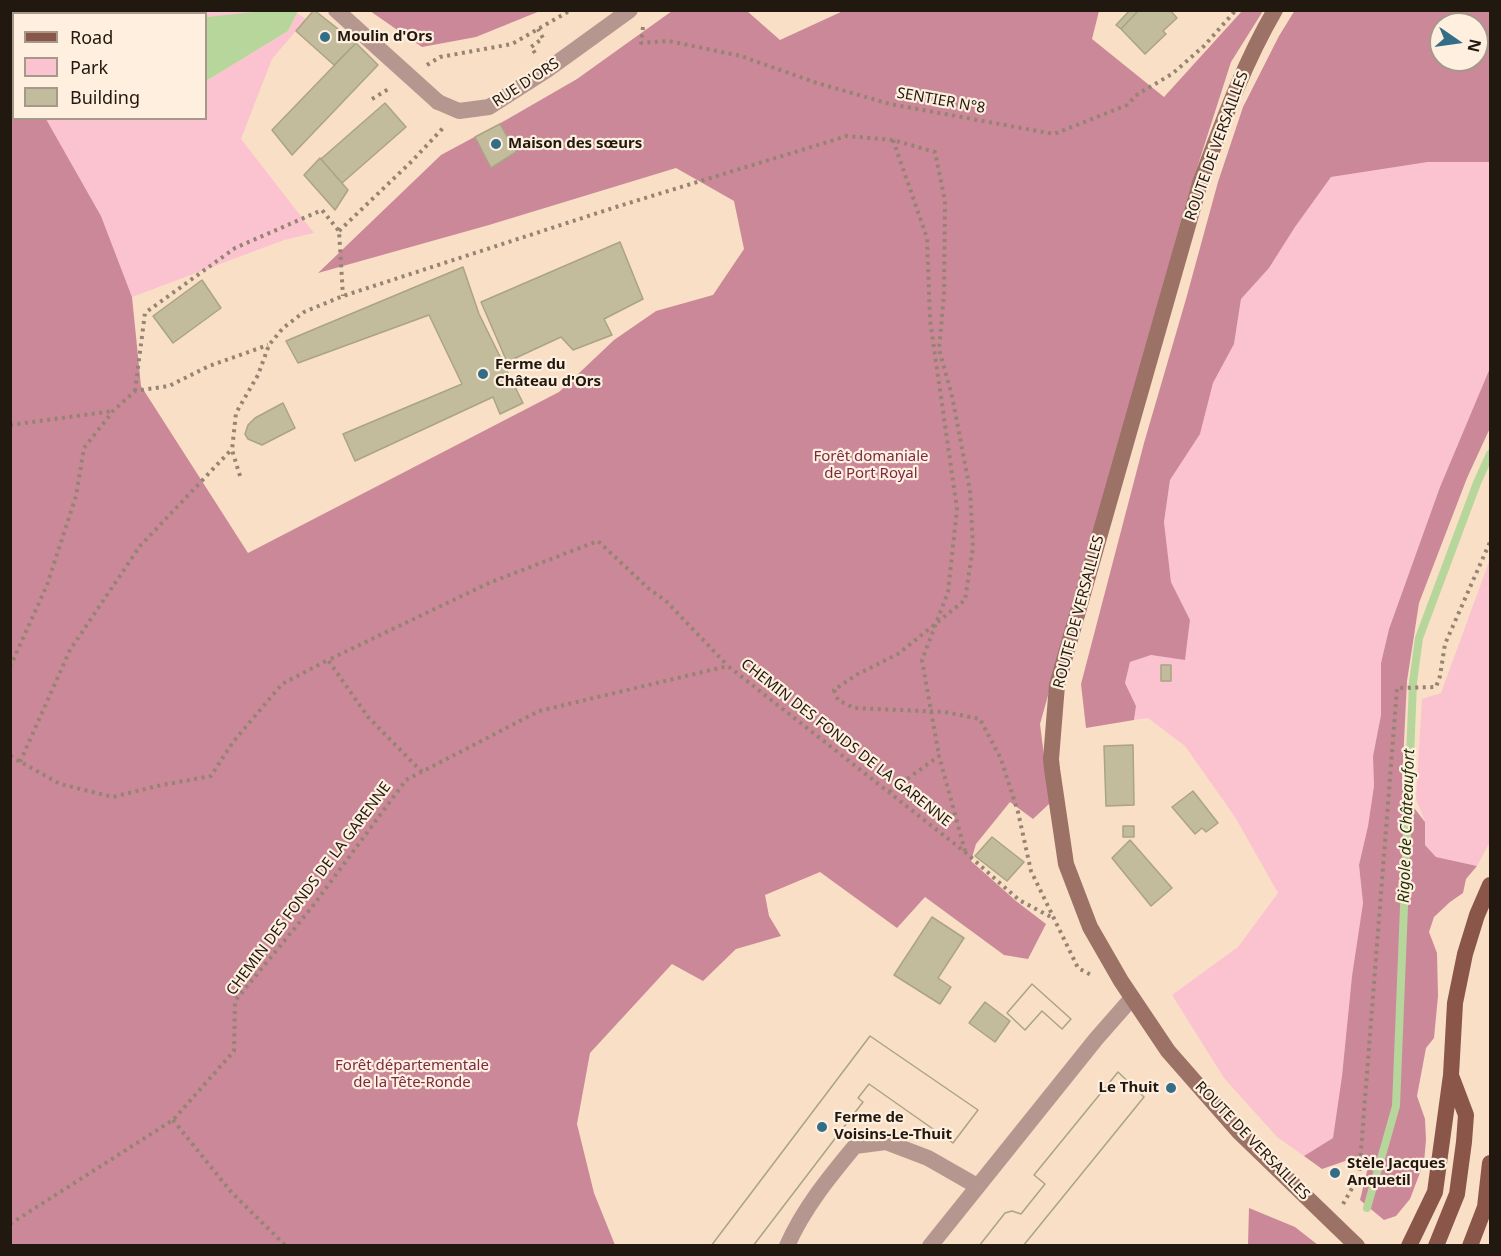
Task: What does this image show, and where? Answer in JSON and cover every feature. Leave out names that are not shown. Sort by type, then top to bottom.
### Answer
[{"type":"main road","name":"ROUTE DE VERSAILLES","points":[[1275,10],[1243,72],[1200,183],[1057,685],[1051,759],[1066,864],[1090,927],[1132,998],[1168,1051],[1239,1131],[1357,1245]]},
{"type":"main road","points":[[1409,1245],[1435,1192],[1451,1075],[1455,1003],[1465,954],[1477,915],[1491,885]]},
{"type":"main road","points":[[1436,1245],[1458,1194],[1464,1142],[1466,1115],[1451,1075]]},
{"type":"main road","points":[[1470,1245],[1485,1207],[1491,1163]]},
{"type":"street","points":[[336,10],[438,102],[459,111]]},
{"type":"street","name":"RUE D'ORS","points":[[459,111],[489,107],[637,16]]},
{"type":"street","points":[[930,1245],[1096,1039],[1132,998]]},
{"type":"street","points":[[787,1245],[794,1228],[832,1173],[855,1146],[886,1142],[928,1158],[977,1186]]},
{"type":"path","points":[[424,66],[440,57],[512,44],[571,10]]},
{"type":"path","name":"SENTIER N°8","points":[[637,16],[641,43],[669,41],[741,56],[817,83],[890,104],[1054,134],[1127,105],[1138,94],[1172,74],[1204,46],[1236,10]]},
{"type":"path","points":[[531,47],[543,38],[537,29]]},
{"type":"path","points":[[372,99],[398,82]]},
{"type":"path","points":[[339,231],[412,161],[459,111]]},
{"type":"path","points":[[240,477],[232,450],[236,413],[258,375],[269,345],[284,328],[304,312],[343,296],[616,207],[847,136],[893,140],[935,152],[945,201],[944,295],[939,349],[952,396],[970,490],[973,547],[965,600],[898,654],[856,675],[834,690],[838,700],[854,708],[931,711]]},
{"type":"path","points":[[893,140],[927,238],[930,320],[957,509],[948,592],[922,660],[939,756],[965,852]]},
{"type":"path","points":[[135,391],[145,313],[235,248],[322,210],[339,231],[343,296]]},
{"type":"path","points":[[10,667],[47,585],[76,496],[84,448],[113,411],[135,391],[169,386],[209,366],[269,345]]},
{"type":"path","points":[[10,425],[113,411]]},
{"type":"path","points":[[20,762],[70,650],[133,555],[232,450]]},
{"type":"path","points":[[10,756],[60,784],[113,796],[211,776],[233,742],[282,684],[492,582],[598,541],[648,588],[666,601],[728,666]]},
{"type":"path","points":[[1331,1222],[1359,1176],[1396,688],[1436,687],[1445,644],[1491,542]]},
{"type":"path","points":[[328,660],[368,717],[422,772]]},
{"type":"path","name":"CHEMIN DES FONDS DE LA GARENNE","points":[[10,1224],[173,1120],[234,1051],[235,1000],[312,907],[406,780],[539,711],[728,666],[965,852],[1019,900],[1052,917],[1031,871],[1018,812],[1001,759],[980,719],[931,711]]},
{"type":"path","points":[[889,792],[939,756]]},
{"type":"path","points":[[173,1120],[232,1192],[286,1245]]},
{"type":"green space","points":[[1295,10],[1490,11],[1490,162],[1428,162],[1331,177],[1269,268],[1241,299],[1234,344],[1213,383],[1200,434],[1170,480],[1164,522],[1171,582],[1190,620],[1185,660],[1151,655],[1130,662],[1125,683],[1136,706],[1134,720],[1086,728],[1081,684],[1144,443],[1218,182],[1243,107],[1279,36]]},
{"type":"green space","points":[[10,11],[274,11],[207,17],[207,12],[12,12],[12,76],[10,73]]},
{"type":"green space","points":[[370,11],[540,11],[476,37],[422,47]]},
{"type":"green space","name":"Forêt domaniale de Port Royal","points":[[672,11],[747,11],[780,40],[843,11],[1099,11],[1092,39],[1164,97],[1242,11],[1263,11],[1231,62],[1188,196],[1040,724],[1050,803],[1033,819],[1010,802],[976,844],[971,861],[1046,924],[1028,959],[1004,955],[925,897],[897,928],[820,872],[765,895],[769,916],[781,936],[736,949],[703,981],[672,964],[590,1053],[577,1124],[594,1193],[615,1245],[11,1245],[10,73],[12,76],[12,120],[47,120],[101,216],[132,297],[141,386],[248,553],[559,392],[614,340],[656,311],[713,295],[744,249],[734,201],[676,168],[489,225],[318,273],[441,155],[577,79]]},
{"type":"green space","points":[[297,13],[306,19],[272,59],[241,139],[314,233],[284,240],[132,297],[101,216],[47,120],[207,120],[207,80],[288,31]]},
{"type":"green space","points":[[1428,162],[1490,162],[1490,368],[1440,487],[1389,629],[1381,663],[1381,715],[1373,756],[1374,786],[1359,865],[1363,903],[1333,1139],[1304,1156],[1277,1137],[1224,1078],[1172,995],[1238,947],[1278,893],[1235,817],[1185,746],[1148,718],[1134,720],[1136,706],[1125,683],[1130,662],[1151,655],[1185,659],[1190,620],[1171,582],[1164,522],[1170,480],[1200,434],[1213,383],[1234,344],[1241,299],[1269,268],[1331,177]]},
{"type":"green space","points":[[1490,368],[1490,428],[1467,478],[1419,603],[1407,681],[1402,782],[1408,800],[1425,822],[1425,845],[1436,857],[1477,866],[1466,879],[1463,893],[1434,917],[1429,932],[1437,953],[1438,996],[1434,1038],[1426,1048],[1417,1096],[1425,1119],[1424,1162],[1410,1199],[1396,1216],[1384,1220],[1360,1200],[1368,1167],[1348,1160],[1322,1169],[1304,1156],[1333,1138],[1363,903],[1359,865],[1374,786],[1373,756],[1381,715],[1381,663],[1389,629],[1440,487]]},
{"type":"green space","points":[[1490,559],[1490,842],[1477,866],[1436,857],[1425,845],[1425,822],[1416,799],[1422,699],[1441,693]]},
{"type":"green space","points":[[1249,1208],[1295,1227],[1318,1245],[1248,1245]]},
{"type":"shaded area","points":[[274,10],[298,11],[288,31],[207,80],[207,17]]},
{"type":"building","name":"Moulin d'Ors","points":[[314,10],[356,43],[334,65],[296,31]]},
{"type":"building","points":[[1130,10],[1139,10],[1121,29],[1116,25]]},
{"type":"building","points":[[1139,10],[1170,10],[1177,18],[1163,31],[1166,34],[1145,54],[1121,29]]},
{"type":"building","points":[[356,43],[378,65],[292,155],[272,130]]},
{"type":"building","points":[[385,103],[406,127],[342,183],[321,159]]},
{"type":"building","name":"Maison des sœurs","points":[[500,124],[516,152],[491,168],[475,137]]},
{"type":"building","points":[[320,158],[348,190],[335,210],[304,175]]},
{"type":"building","points":[[620,242],[643,299],[604,319],[612,335],[573,350],[561,337],[507,362],[481,302]]},
{"type":"building","name":"Ferme du Château d'Ors","points":[[463,267],[479,314],[523,403],[500,414],[493,397],[355,461],[343,434],[462,384],[429,315],[298,363],[286,341]]},
{"type":"building","points":[[202,280],[221,308],[173,343],[153,316]]},
{"type":"building","points":[[283,403],[295,428],[262,445],[248,439],[245,434],[248,425],[255,418]]},
{"type":"building","points":[[1161,665],[1171,665],[1171,681],[1161,681]]},
{"type":"building","points":[[1133,745],[1134,805],[1106,806],[1104,746]]},
{"type":"building","points":[[1193,791],[1218,823],[1206,832],[1202,828],[1195,834],[1172,807]]},
{"type":"building","points":[[1123,826],[1134,826],[1134,837],[1123,837]]},
{"type":"building","points":[[992,837],[1024,862],[1007,881],[975,856]]},
{"type":"building","points":[[1130,840],[1172,888],[1151,906],[1112,858]]},
{"type":"building","points":[[932,917],[964,938],[938,978],[951,987],[940,1004],[894,975]]},
{"type":"building","points":[[1032,984],[1071,1019],[1062,1029],[1042,1011],[1025,1030],[1007,1013]]},
{"type":"building","points":[[1032,984],[1071,1019],[1062,1029],[1042,1011],[1025,1030],[1007,1013]]},
{"type":"building","points":[[985,1002],[1010,1021],[995,1042],[969,1023]]},
{"type":"building","name":"Ferme de Voisins-Le-Thuit","points":[[870,1036],[978,1110],[953,1143],[869,1084],[858,1098],[863,1102],[753,1246],[711,1246]]},
{"type":"building","name":"Ferme de Voisins-Le-Thuit","points":[[870,1036],[978,1110],[953,1143],[869,1084],[858,1098],[863,1102],[753,1246],[711,1246]]},
{"type":"building","points":[[1118,1072],[1144,1097],[1023,1246],[979,1246],[1005,1213],[1012,1211],[1021,1214],[1045,1184],[1034,1175]]},
{"type":"building","points":[[1118,1072],[1144,1097],[1023,1246],[979,1246],[1005,1213],[1012,1211],[1021,1214],[1045,1184],[1034,1175]]},
{"type":"waterway","name":"Rigole de Châteaufort","points":[[1367,1208],[1396,1106],[1413,682],[1419,638],[1490,454]]},
{"type":"place","name":"Moulin d'Ors","points":[[325,37]]},
{"type":"place","name":"Maison des sœurs","points":[[496,144]]},
{"type":"place","name":"Ferme du Château d'Ors","points":[[483,374]]},
{"type":"place","name":"Le Thuit","points":[[1171,1088]]},
{"type":"place","name":"Ferme de Voisins-Le-Thuit","points":[[822,1127]]},
{"type":"place","name":"Stèle Jacques Anquetil","points":[[1335,1173]]},
{"type":"park label","name":"Forêt départementale de la Tête-Ronde","points":[[412,1074]]}]
